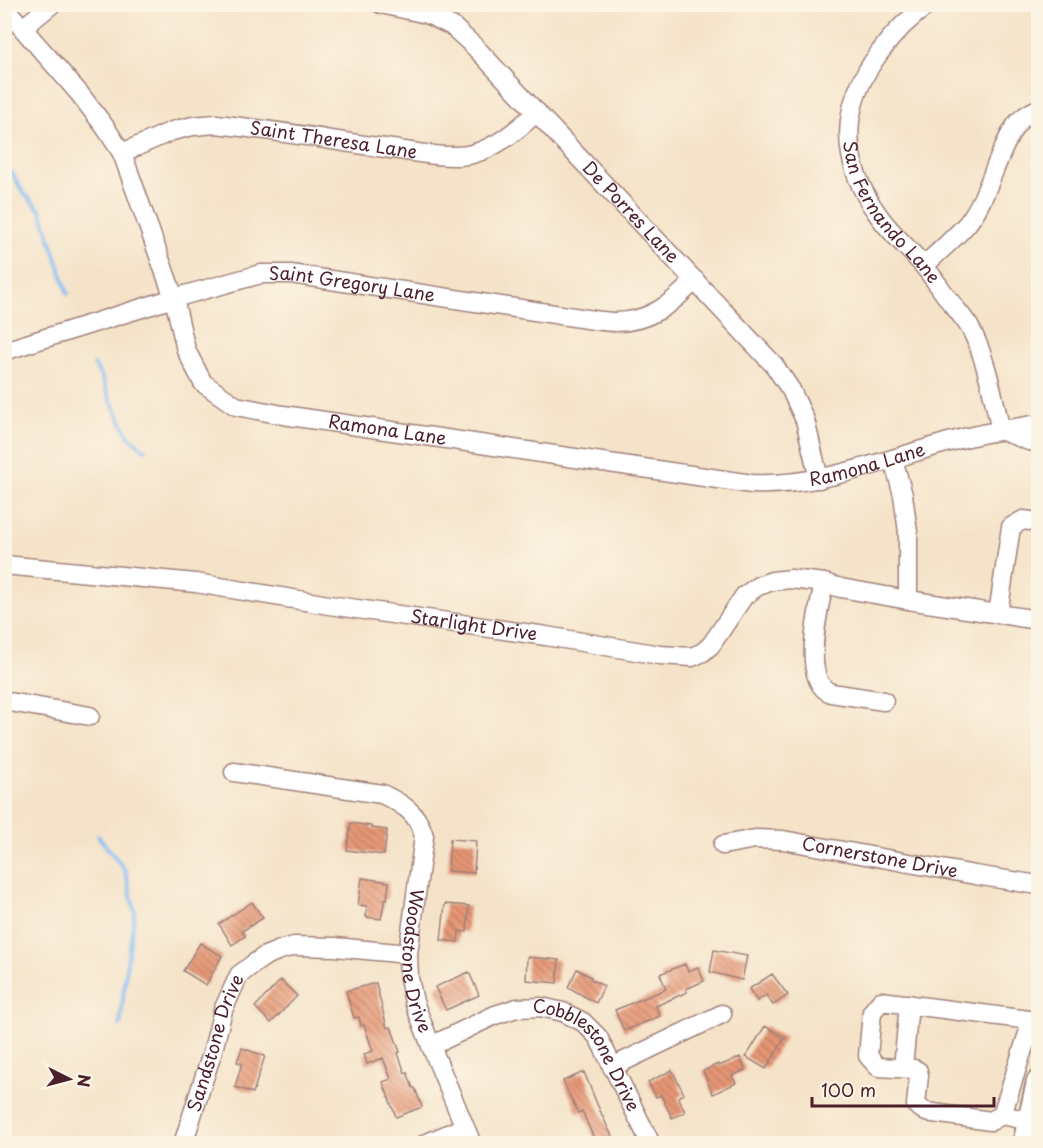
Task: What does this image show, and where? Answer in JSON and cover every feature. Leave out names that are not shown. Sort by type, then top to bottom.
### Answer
[{"type":"main road","points":[[1024,1143],[1034,1122],[1038,1082]]},
{"type":"street","points":[[23,28],[52,4]]},
{"type":"street","name":"De Porres Lane","points":[[381,4],[427,14],[452,27],[475,47],[774,364],[791,390],[804,420],[819,479]]},
{"type":"street","name":"San Fernando Lane","points":[[929,4],[888,41],[867,68],[853,101],[849,142],[856,176],[879,216],[924,266],[969,326],[980,350],[1001,431]]},
{"type":"street","name":"Ramona Lane","points":[[4,7],[79,93],[122,153],[174,298],[186,350],[203,383],[236,406],[283,415],[752,484],[819,479],[965,437],[1032,425],[1038,426]]},
{"type":"street","points":[[924,266],[967,223],[981,200],[1017,123],[1038,110]]},
{"type":"street","name":"Saint Theresa Lane","points":[[122,153],[172,131],[216,124],[429,154],[469,155],[496,145],[537,112]]},
{"type":"street","name":"Saint Gregory Lane","points":[[4,351],[174,298],[261,274],[291,274],[615,322],[632,321],[658,312],[695,280]]},
{"type":"street","name":"Ramona Lane","points":[[1001,431],[1038,442]]},
{"type":"street","points":[[893,459],[903,495],[908,532],[908,600]]},
{"type":"street","points":[[998,614],[1011,526],[1023,520],[1038,522]]},
{"type":"street","name":"Starlight Drive","points":[[4,565],[196,583],[660,655],[692,657],[711,645],[744,596],[758,586],[772,581],[791,579],[824,583],[908,600],[1038,620]]},
{"type":"street","points":[[824,583],[815,622],[814,662],[821,686],[825,691],[831,693],[884,701]]},
{"type":"street","points":[[4,701],[90,716]]},
{"type":"street","name":"Woodstone Drive","points":[[234,772],[382,794],[400,802],[421,824],[424,837],[408,954],[409,978],[414,1002],[468,1135]]},
{"type":"street","name":"Cornerstone Drive","points":[[723,845],[754,839],[783,840],[1038,885]]},
{"type":"street","name":"Sandstone Drive","points":[[183,1143],[213,1050],[223,1010],[239,975],[265,956],[294,946],[334,946],[408,954]]},
{"type":"street","points":[[1002,1115],[1030,1027],[1029,1020],[881,1001],[876,1006],[872,1012],[868,1056],[878,1067],[918,1071],[916,1105],[926,1112],[991,1121],[1002,1115],[1034,1122]]},
{"type":"street","points":[[903,1068],[909,1004]]},
{"type":"street","name":"Cobblestone Drive","points":[[431,1046],[495,1015],[517,1008],[541,1007],[562,1011],[583,1022],[597,1036],[651,1143]]},
{"type":"street","points":[[612,1067],[722,1014]]},
{"type":"street","points":[[425,1143],[468,1135]]},
{"type":"building","points":[[351,823],[387,830],[384,855],[347,850]]},
{"type":"building","points":[[450,839],[476,841],[474,873],[448,871]]},
{"type":"building","points":[[362,878],[389,882],[381,919],[366,917],[367,906],[358,905]]},
{"type":"building","points":[[252,902],[263,918],[242,931],[245,936],[232,945],[219,924]]},
{"type":"building","points":[[445,904],[469,906],[467,932],[459,931],[458,942],[441,940]]},
{"type":"building","points":[[200,943],[222,956],[206,985],[183,971]]},
{"type":"building","points":[[714,950],[747,956],[742,980],[710,972]]},
{"type":"building","points":[[527,957],[559,960],[557,983],[526,980]]},
{"type":"building","points":[[685,964],[688,971],[698,967],[704,981],[686,989],[687,992],[656,1006],[660,1016],[624,1031],[615,1010],[666,989],[660,974]]},
{"type":"building","points":[[577,969],[604,986],[596,1003],[568,987]]},
{"type":"building","points":[[469,972],[479,995],[446,1010],[435,987]]},
{"type":"building","points":[[772,974],[788,995],[773,1005],[766,995],[757,1001],[749,989]]},
{"type":"building","points":[[281,980],[297,996],[271,1023],[255,1007]]},
{"type":"building","points":[[376,983],[387,1028],[391,1027],[405,1073],[407,1072],[422,1107],[396,1117],[383,1082],[391,1079],[383,1058],[367,1064],[364,1054],[373,1051],[364,1025],[361,1026],[359,1017],[354,1018],[346,991]]},
{"type":"building","points":[[765,1026],[785,1038],[766,1069],[746,1057]]},
{"type":"building","points":[[242,1048],[265,1056],[253,1093],[235,1087],[242,1063],[237,1062]]},
{"type":"building","points":[[740,1057],[745,1070],[732,1076],[736,1083],[713,1094],[703,1071]]},
{"type":"building","points":[[672,1070],[684,1094],[678,1097],[685,1112],[672,1118],[661,1095],[656,1097],[648,1082]]},
{"type":"building","points":[[584,1072],[615,1143],[596,1143],[582,1111],[578,1113],[563,1081]]},
{"type":"waterway","points":[[4,171],[12,173],[22,191],[41,211],[68,294]]},
{"type":"waterway","points":[[94,365],[129,437],[145,450]]},
{"type":"waterway","points":[[98,836],[125,870],[135,912],[120,1025]]}]
